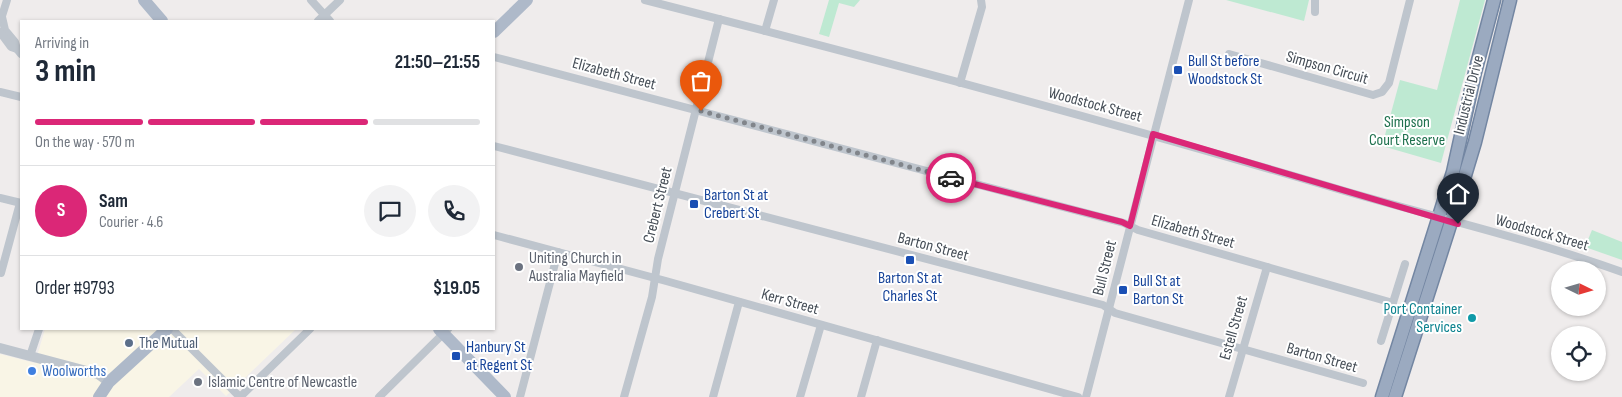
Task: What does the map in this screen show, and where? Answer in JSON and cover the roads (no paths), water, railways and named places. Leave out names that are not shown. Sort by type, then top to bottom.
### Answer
[{"type":"highway","name":"Industrial Drive","points":[[1395,397],[1446,220],[1475,72],[1494,0]]},
{"type":"highway","name":"Industrial Drive","points":[[1382,397],[1474,142],[1510,0]]},
{"type":"main road","points":[[144,0],[161,20]]},
{"type":"main road","points":[[495,31],[526,0]]},
{"type":"main road","points":[[99,397],[110,382],[166,330]]},
{"type":"main road","points":[[444,331],[505,397]]},
{"type":"main road","points":[[89,397],[100,387],[110,382]]},
{"type":"street","points":[[7,0],[1,19],[4,25],[3,37],[15,42],[19,51]]},
{"type":"street","points":[[311,0],[327,18],[340,0]]},
{"type":"street","name":"Woodstock Street","points":[[645,0],[1153,134],[1446,220],[1559,251],[1622,272]]},
{"type":"street","points":[[765,31],[774,0]]},
{"type":"street","points":[[960,83],[982,7],[981,0]]},
{"type":"street","name":"Bull Street","points":[[1086,397],[1189,0]]},
{"type":"street","points":[[1315,0],[1315,12]]},
{"type":"street","name":"Simpson Circuit","points":[[1229,54],[1373,95],[1382,92],[1389,83],[1410,0]]},
{"type":"street","name":"Crebert Street","points":[[624,397],[652,297],[656,269],[719,19]]},
{"type":"street","name":"Elizabeth Street","points":[[495,57],[1122,222],[1136,229],[1392,303]]},
{"type":"street","points":[[0,92],[20,97]]},
{"type":"street","name":"Barton Street","points":[[495,146],[1103,305],[1115,312],[1242,350],[1363,383]]},
{"type":"street","points":[[0,198],[20,203]]},
{"type":"street","points":[[1,273],[20,206]]},
{"type":"street","name":"Kerr Street","points":[[495,235],[821,324],[1078,397]]},
{"type":"street","points":[[520,397],[558,252]]},
{"type":"street","points":[[1381,341],[1404,264]]},
{"type":"street","name":"Estell Street","points":[[1229,397],[1267,267]]},
{"type":"street","points":[[713,397],[739,302]]},
{"type":"street","points":[[800,397],[821,324]]},
{"type":"street","points":[[30,356],[39,330]]},
{"type":"street","points":[[173,330],[240,397],[309,330]]},
{"type":"street","points":[[379,397],[444,331]]},
{"type":"street","points":[[861,397],[876,340]]},
{"type":"street","points":[[0,348],[98,374],[110,382]]},
{"type":"place","name":"Bull St before Woodstock St","points":[[1178,70]]},
{"type":"place","name":"Barton St at Crebert St","points":[[694,204]]},
{"type":"place","name":"Barton St at Charles St","points":[[910,260]]},
{"type":"place","name":"Uniting Church in Australia Mayfield","points":[[519,267]]},
{"type":"place","name":"Bull St at Barton St","points":[[1123,290]]},
{"type":"place","name":"Port Container Services","points":[[1472,318]]},
{"type":"place","name":"The Mutual","points":[[129,343]]},
{"type":"place","name":"Hanbury St at Regent St","points":[[456,356]]},
{"type":"place","name":"Woolworths","points":[[32,371]]},
{"type":"place","name":"Islamic Centre of Newcastle","points":[[198,382]]},
{"type":"park label","name":"Simpson Court Reserve","points":[[1407,131]]}]
